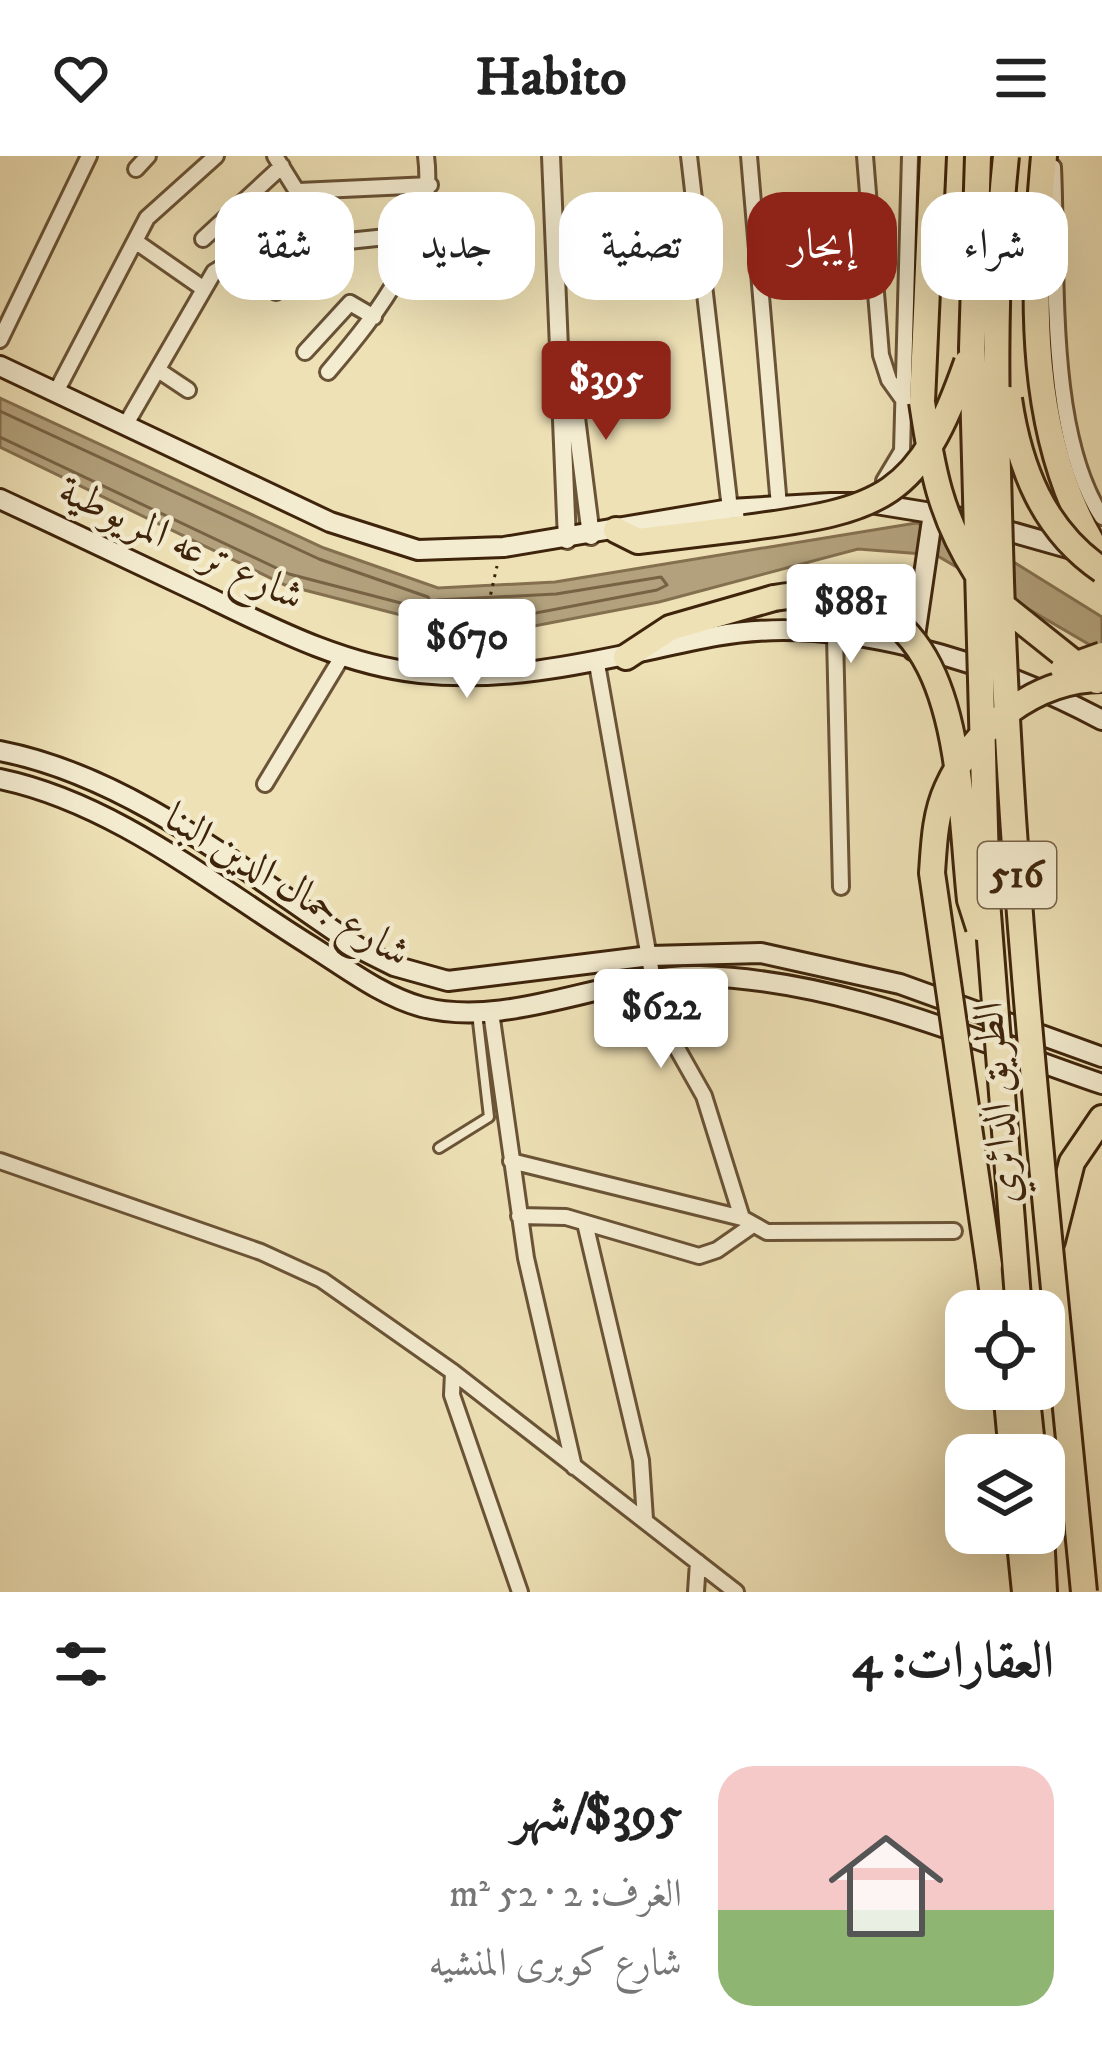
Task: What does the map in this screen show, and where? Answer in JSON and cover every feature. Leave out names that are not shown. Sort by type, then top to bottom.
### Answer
[{"type":"highway","points":[[933,156],[922,402],[934,488],[957,543],[988,592],[1040,640],[1102,682]]},
{"type":"highway","name":"الطريق الدائري","points":[[978,156],[972,349],[989,946],[1017,1290]]},
{"type":"highway","name":"الطريق الدائري","points":[[1006,156],[997,458],[1012,800],[1084,1592]]},
{"type":"highway","points":[[1048,156],[1038,280],[1043,400],[1060,476],[1102,560]]},
{"type":"highway","points":[[998,315],[1010,406],[1027,475],[1064,537],[1102,570]]},
{"type":"highway","points":[[604,533],[638,541],[737,519],[832,516],[889,492],[932,448],[972,349]]},
{"type":"highway","points":[[626,657],[670,628],[774,598],[810,594],[846,598],[890,619],[925,653],[946,697],[970,900],[989,946]]},
{"type":"highway","points":[[1012,800],[1030,704],[1058,672],[1102,656]]},
{"type":"highway","points":[[992,1290],[932,872],[935,830],[945,791],[987,730],[1055,685],[1102,682]]},
{"type":"highway","points":[[1051,1244],[1072,1162],[1102,1118]]},
{"type":"highway","points":[[1021,1554],[1025,1592]]},
{"type":"highway","points":[[1042,1554],[1044,1592]]},
{"type":"main road","name":"شارع ترعه المريوطية","points":[[0,366],[348,527],[418,550],[504,548],[604,533]]},
{"type":"main road","name":"شارع ترعه المريوطية","points":[[0,499],[275,629],[343,655],[424,674],[545,672],[740,634],[835,636],[1011,675],[1102,720]]},
{"type":"main road","points":[[737,519],[779,506],[848,503],[1018,530],[1102,560]]},
{"type":"main road","points":[[913,650],[933,519]]},
{"type":"main road","name":"شارع جمال الدين البنا","points":[[0,751],[39,759],[113,786],[364,951],[394,966],[448,981],[650,956],[761,953],[856,970],[1102,1057]]},
{"type":"main road","name":"شارع جمال الدين البنا","points":[[0,779],[92,810],[389,993],[423,1007],[484,1012],[653,978],[782,982],[830,991],[1102,1084]]},
{"type":"main road","points":[[698,976],[699,952]]},
{"type":"street","points":[[0,340],[89,156]]},
{"type":"street","points":[[136,169],[148,156]]},
{"type":"street","points":[[56,392],[153,210],[172,200],[215,156]]},
{"type":"street","points":[[426,156],[428,192]]},
{"type":"street","points":[[550,156],[567,540]]},
{"type":"street","points":[[689,156],[737,519]]},
{"type":"street","points":[[749,156],[779,506]]},
{"type":"street","points":[[865,156],[881,355],[889,380],[904,401]]},
{"type":"street","points":[[848,503],[883,483],[902,452],[910,156]]},
{"type":"street","points":[[1048,156],[1064,419],[1074,460],[1102,517]]},
{"type":"street","points":[[203,239],[279,161],[299,191],[430,185]]},
{"type":"street","points":[[135,241],[204,289]]},
{"type":"street","points":[[126,424],[215,274]]},
{"type":"street","points":[[328,372],[386,300]]},
{"type":"street","points":[[305,352],[350,302],[374,317]]},
{"type":"street","points":[[562,368],[572,386],[604,533]]},
{"type":"street","points":[[158,370],[188,390]]},
{"type":"street","points":[[835,636],[841,887]]},
{"type":"street","points":[[265,784],[343,655]]},
{"type":"street","points":[[597,664],[653,978],[669,1034],[704,1096],[746,1222]]},
{"type":"street","points":[[484,1012],[519,1216],[574,1467]]},
{"type":"street","points":[[0,1161],[302,1270],[357,1302],[736,1592]]},
{"type":"street","points":[[512,1161],[746,1222],[767,1232],[954,1231]]},
{"type":"street","points":[[519,1216],[546,1214],[585,1222],[699,1256],[717,1250],[746,1222]]},
{"type":"street","points":[[585,1222],[640,1460],[646,1519]]},
{"type":"street","points":[[453,1372],[452,1396],[520,1592]]},
{"type":"street","points":[[696,1592],[698,1562]]},
{"type":"lane","points":[[439,1148],[489,1118],[484,1012]]},
{"type":"path","points":[[487,644],[490,584],[504,548]]},
{"type":"water","points":[[0,398],[324,548],[438,588],[555,582],[916,523],[972,536],[1102,617],[1102,652],[936,555],[858,549],[659,602],[482,636],[285,585],[0,447]]}]
